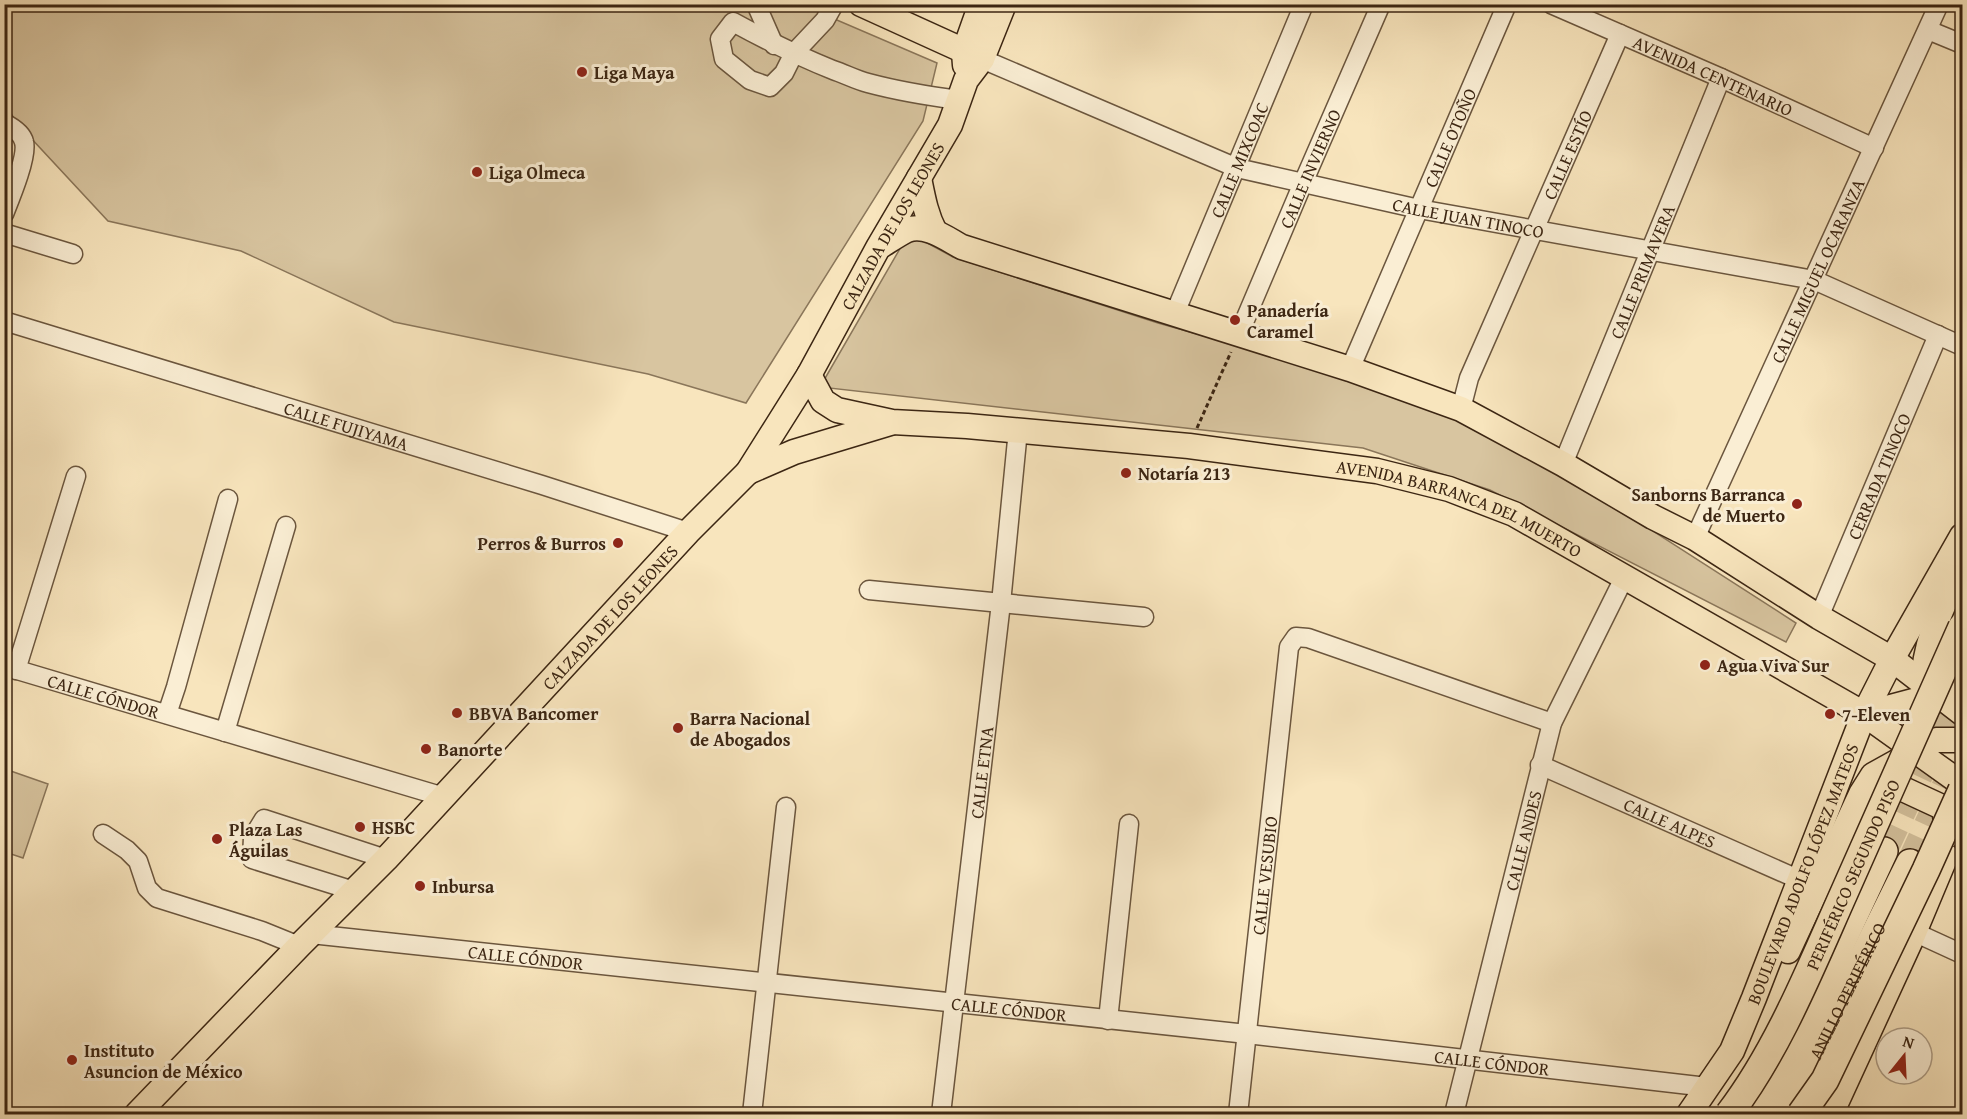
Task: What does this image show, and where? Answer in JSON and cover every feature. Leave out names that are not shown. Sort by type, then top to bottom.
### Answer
[{"type":"highway","name":"PERIFÉRICO SEGUNDO PISO","points":[[1729,1114],[1773,1044],[1812,965],[1962,627]]},
{"type":"highway","points":[[1801,1114],[1824,1080],[1926,870],[1962,790]]},
{"type":"highway","name":"ANILLO PERIFÉRICO","points":[[1752,1114],[1789,1055],[1884,851]]},
{"type":"highway","name":"ANILLO PERIFÉRICO","points":[[1777,1114],[1808,1069],[1910,863]]},
{"type":"main road","points":[[861,4],[973,55]]},
{"type":"main road","points":[[973,55],[981,4]]},
{"type":"main road","points":[[973,55],[1004,4]]},
{"type":"main road","name":"CALZADA DE LOS LEONES","points":[[136,1114],[386,859],[688,532],[748,472],[810,375],[879,246],[950,125],[973,55]]},
{"type":"main road","points":[[919,178],[926,213],[935,232]]},
{"type":"main road","points":[[879,246],[909,229],[935,232],[962,247],[1350,369],[1461,409],[1695,538],[1819,617],[1892,659],[1929,692],[1962,713]]},
{"type":"main road","name":"AVENIDA BARRANCA DEL MUERTO","points":[[810,375],[823,401],[837,410],[892,422],[1018,430],[1189,446],[1377,471],[1449,489],[1514,514],[1864,714],[1926,745],[1962,784]]},
{"type":"main road","name":"AVENIDA BARRANCA DEL MUERTO","points":[[748,472],[794,452],[892,422]]},
{"type":"main road","name":"BOULEVARD ADOLFO LÓPEZ MATEOS","points":[[1689,1114],[1732,1051],[1864,714],[1892,659],[1962,536]]},
{"type":"main road","points":[[1926,745],[1930,643],[1938,616],[1962,566]]},
{"type":"main road","points":[[1930,643],[1962,659]]},
{"type":"main road","points":[[1864,714],[1929,692],[1962,688]]},
{"type":"main road","points":[[1732,1051],[1766,1001],[1861,794],[1873,775],[1926,745],[1962,740]]},
{"type":"main road","points":[[1926,745],[1962,776]]},
{"type":"main road","points":[[1873,775],[1944,808],[1950,846]]},
{"type":"main road","points":[[1831,1114],[1914,932],[1962,819]]},
{"type":"street","points":[[756,4],[774,45]]},
{"type":"street","points":[[834,4],[825,20],[794,53],[784,73],[770,87],[750,80],[724,59],[720,39],[734,22],[774,45],[794,53],[866,83],[916,94],[962,90]]},
{"type":"street","name":"CALLE MIXCOAC","points":[[1176,313],[1304,4]]},
{"type":"street","name":"CALLE INVIERNO","points":[[1239,334],[1381,4]]},
{"type":"street","name":"CALLE OTOÑO","points":[[1350,369],[1507,4]]},
{"type":"street","name":"AVENIDA CENTENARIO","points":[[1551,4],[1874,148]]},
{"type":"street","name":"CALLE MIGUEL OCARANZA","points":[[1695,538],[1939,4]]},
{"type":"street","points":[[1928,30],[1962,45]]},
{"type":"street","name":"CALLE ESTÍO","points":[[1461,409],[1469,378],[1620,34]]},
{"type":"street","name":"CALLE JUAN TINOCO","points":[[973,55],[1237,168],[1419,209],[1814,280],[1962,346]]},
{"type":"street","name":"CALLE PRIMAVERA","points":[[1563,464],[1721,78]]},
{"type":"street","points":[[4,123],[15,129],[24,140],[25,152],[4,214]]},
{"type":"street","points":[[4,233],[73,254]]},
{"type":"street","name":"CALLE FUJIYAMA","points":[[4,321],[688,532]]},
{"type":"street","name":"CERRADA TINOCO","points":[[1819,617],[1938,335]]},
{"type":"street","name":"CALLE ETNA","points":[[941,1114],[1001,603],[1018,430]]},
{"type":"street","points":[[10,668],[76,476]]},
{"type":"street","points":[[167,714],[228,499]]},
{"type":"street","points":[[225,732],[286,526]]},
{"type":"street","name":"CALLE ANDES","points":[[1454,1114],[1552,723],[1624,578]]},
{"type":"street","points":[[868,590],[1144,617]]},
{"type":"street","name":"CALLE VESUBIO","points":[[1238,1114],[1289,647],[1296,638],[1308,638],[1552,723]]},
{"type":"street","name":"CALLE CÓNDOR","points":[[10,668],[444,796]]},
{"type":"street","name":"CALLE ALPES","points":[[1540,765],[1800,880]]},
{"type":"street","points":[[752,1114],[786,807]]},
{"type":"street","points":[[354,891],[252,859],[253,837],[264,819],[386,859]]},
{"type":"street","points":[[1108,1020],[1129,824]]},
{"type":"street","name":"CALLE CÓNDOR","points":[[103,834],[127,850],[138,861],[147,888],[157,898],[262,931],[305,940],[768,983],[1247,1034],[1707,1087]]},
{"type":"street","points":[[1914,932],[1962,954]]},
{"type":"path","points":[[1189,446],[1239,334]]},
{"type":"shaded area","name":"Liga Olmeca","points":[[5,4],[802,5],[937,63],[923,121],[746,403],[648,374],[394,322],[241,251],[108,221],[16,122],[5,103]]},
{"type":"shaded area","points":[[909,233],[953,257],[1158,323],[1344,375],[1434,408],[1558,470],[1796,623],[1786,642],[1490,490],[1363,448],[820,387]]},
{"type":"shaded area","points":[[5,769],[48,784],[23,858],[5,852]]},
{"type":"tunnel","points":[[1884,851],[1962,684]]},
{"type":"tunnel","points":[[1910,863],[1962,750]]},
{"type":"place","name":"Liga Maya","points":[[582,72]]},
{"type":"place","name":"Liga Olmeca","points":[[477,172]]},
{"type":"place","name":"Panadería Caramel","points":[[1235,320]]},
{"type":"place","name":"Notaría 213","points":[[1126,473]]},
{"type":"place","name":"Sanborns Barranca de Muerto","points":[[1797,504]]},
{"type":"place","name":"Perros & Burros","points":[[618,543]]},
{"type":"place","name":"Agua Viva Sur","points":[[1705,665]]},
{"type":"place","name":"BBVA Bancomer","points":[[457,713]]},
{"type":"place","name":"7-Eleven","points":[[1830,714]]},
{"type":"place","name":"Barra Nacional de Abogados","points":[[678,728]]},
{"type":"place","name":"Banorte","points":[[426,749]]},
{"type":"place","name":"HSBC","points":[[360,827]]},
{"type":"place","name":"Plaza Las Águilas","points":[[217,839]]},
{"type":"place","name":"Inbursa","points":[[420,886]]},
{"type":"place","name":"Instituto Asuncion de México","points":[[72,1060]]}]
